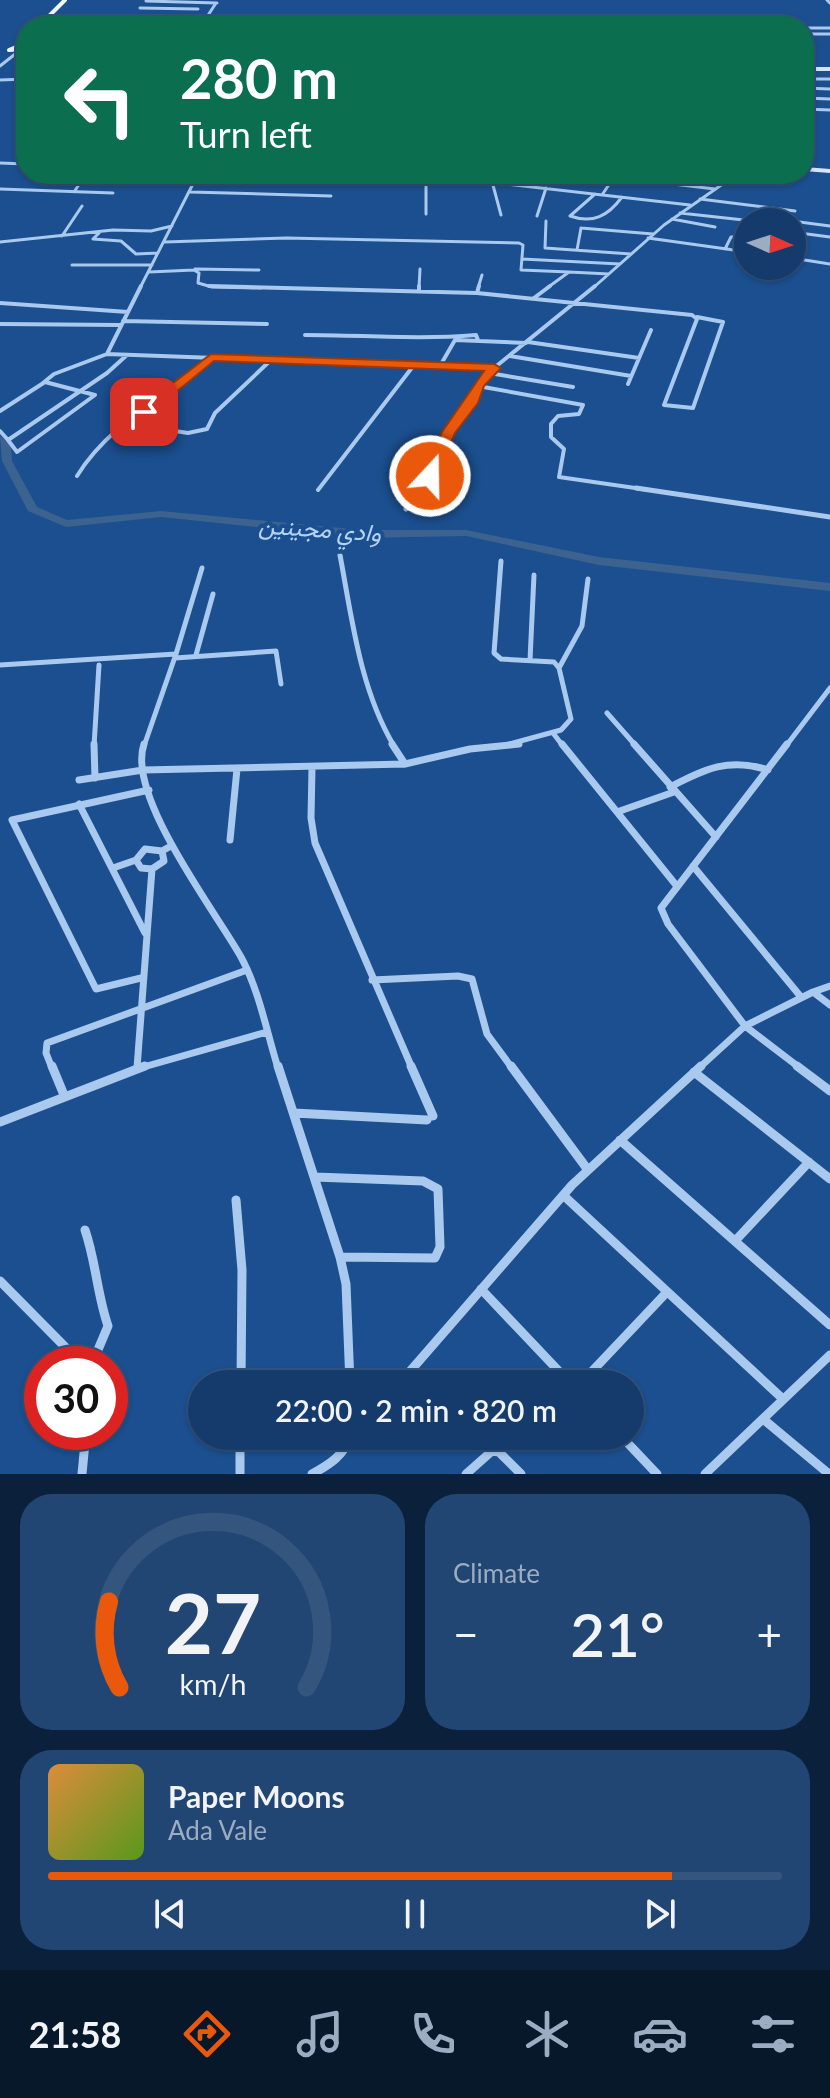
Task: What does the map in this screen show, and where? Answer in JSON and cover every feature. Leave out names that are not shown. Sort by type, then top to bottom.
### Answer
[{"type":"main road","points":[[49,16],[65,0]]},
{"type":"street","points":[[146,1],[217,1]]},
{"type":"street","points":[[169,8],[175,1]]},
{"type":"street","points":[[140,8],[198,9]]},
{"type":"street","points":[[0,66],[16,51]]},
{"type":"street","points":[[829,79],[830,87]]},
{"type":"street","points":[[74,192],[79,184]]},
{"type":"street","points":[[107,354],[194,184]]},
{"type":"street","points":[[426,184],[426,214]]},
{"type":"street","points":[[491,184],[501,215]]},
{"type":"street","points":[[500,184],[690,205]]},
{"type":"street","points":[[538,188],[541,184]]},
{"type":"street","points":[[602,195],[609,184]]},
{"type":"street","points":[[676,184],[715,189]]},
{"type":"street","points":[[406,509],[413,498],[434,487],[430,476],[438,450],[471,403],[478,385],[489,373],[576,303],[648,238],[722,184]]},
{"type":"street","points":[[537,216],[546,188]]},
{"type":"street","points":[[0,189],[113,193]]},
{"type":"street","points":[[190,192],[331,196]]},
{"type":"street","points":[[595,194],[570,215],[581,220],[603,217],[622,197]]},
{"type":"street","points":[[700,199],[744,208]]},
{"type":"street","points":[[61,236],[82,206]]},
{"type":"street","points":[[680,213],[734,219]]},
{"type":"street","points":[[696,223],[703,215]]},
{"type":"street","points":[[672,219],[715,227]]},
{"type":"street","points":[[577,250],[581,220]]},
{"type":"street","points":[[546,221],[543,248],[631,254]]},
{"type":"street","points":[[806,221],[830,226]]},
{"type":"street","points":[[0,242],[100,232],[151,231],[172,226]]},
{"type":"street","points":[[581,228],[653,234]]},
{"type":"street","points":[[100,232],[93,239],[121,241],[136,254],[158,253]]},
{"type":"street","points":[[806,234],[830,237]]},
{"type":"street","points":[[725,249],[734,237]]},
{"type":"street","points":[[165,242],[300,238],[519,243],[523,245],[521,270],[610,274]]},
{"type":"street","points":[[648,238],[734,250]]},
{"type":"street","points":[[522,259],[620,264]]},
{"type":"street","points":[[806,260],[830,264]]},
{"type":"street","points":[[72,265],[152,265]]},
{"type":"street","points":[[419,290],[420,269]]},
{"type":"street","points":[[191,270],[198,272],[200,284],[212,287],[477,293],[534,298],[723,320],[712,362],[693,408],[665,406],[697,317]]},
{"type":"street","points":[[149,272],[259,270]]},
{"type":"street","points":[[534,298],[569,272]]},
{"type":"street","points":[[477,293],[482,275]]},
{"type":"street","points":[[2,302],[62,310],[128,312]]},
{"type":"street","points":[[55,326],[62,310]]},
{"type":"street","points":[[0,324],[267,324]]},
{"type":"street","points":[[628,384],[651,330]]},
{"type":"street","points":[[305,335],[370,335],[414,340],[467,333],[476,335],[478,340]]},
{"type":"street","points":[[440,366],[455,340],[527,343],[639,358]]},
{"type":"street","points":[[0,411],[53,373],[89,364],[107,354],[494,368]]},
{"type":"street","points":[[8,440],[127,355]]},
{"type":"street","points":[[510,356],[631,376]]},
{"type":"street","points":[[77,476],[82,465],[211,357]]},
{"type":"street","points":[[129,424],[184,433],[207,429],[215,413],[272,359]]},
{"type":"street","points":[[318,490],[414,365]]},
{"type":"street","points":[[489,373],[573,387]]},
{"type":"street","points":[[0,431],[17,452],[95,396],[43,383]]},
{"type":"street","points":[[478,385],[582,403],[579,414],[558,416],[551,424],[551,437],[564,449],[557,474],[561,478],[830,517]]},
{"type":"street","points":[[340,555],[374,699],[391,742],[405,764]]},
{"type":"street","points":[[79,780],[143,770],[405,764],[470,749],[518,744],[568,726],[571,719],[555,662],[501,659],[494,653],[501,561]]},
{"type":"street","points":[[202,568],[176,656],[142,750],[143,770],[171,846],[247,970],[340,1257],[346,1284],[349,1370]]},
{"type":"street","points":[[530,660],[534,575]]},
{"type":"street","points":[[559,668],[574,650],[583,629],[588,579]]},
{"type":"street","points":[[196,655],[213,594]]},
{"type":"street","points":[[180,641],[199,640]]},
{"type":"street","points":[[0,665],[276,651],[281,684]]},
{"type":"street","points":[[95,778],[94,719],[99,665]]},
{"type":"street","points":[[830,688],[662,903],[661,913],[745,1026],[830,1091]]},
{"type":"street","points":[[607,713],[716,837]]},
{"type":"street","points":[[553,733],[676,885]]},
{"type":"street","points":[[617,812],[672,790],[722,761],[750,763],[768,770]]},
{"type":"street","points":[[294,1113],[430,1118],[315,843],[311,818],[312,768]]},
{"type":"street","points":[[230,840],[237,769]]},
{"type":"street","points":[[141,978],[96,989],[11,825],[17,816],[149,790]]},
{"type":"street","points":[[79,804],[146,936]]},
{"type":"street","points":[[113,868],[136,860],[145,849],[162,851],[171,846]]},
{"type":"street","points":[[136,860],[141,868],[152,869],[164,861],[162,851]]},
{"type":"street","points":[[693,866],[801,997]]},
{"type":"street","points":[[137,1068],[141,978],[152,869]]},
{"type":"street","points":[[64,1095],[45,1048],[47,1043],[141,1006],[247,970]]},
{"type":"street","points":[[372,980],[458,976],[472,979],[487,1034],[588,1170]]},
{"type":"street","points":[[411,1370],[563,1195],[694,1072],[745,1026],[830,986]]},
{"type":"street","points":[[813,992],[830,1005]]},
{"type":"street","points":[[0,1122],[137,1068],[207,1045],[267,1032]]},
{"type":"street","points":[[694,1072],[830,1179]]},
{"type":"street","points":[[620,1140],[830,1325]]},
{"type":"street","points":[[735,1241],[809,1162]]},
{"type":"street","points":[[315,1177],[423,1181],[438,1189],[440,1247],[435,1258],[340,1257]]},
{"type":"street","points":[[563,1195],[783,1399]]},
{"type":"street","points":[[236,1200],[242,1270],[241,1370]]},
{"type":"street","points":[[85,1230],[96,1263],[98,1296],[108,1326],[100,1346]]},
{"type":"street","points":[[0,1281],[64,1346]]},
{"type":"street","points":[[481,1289],[558,1370]]},
{"type":"street","points":[[593,1370],[667,1292]]},
{"type":"street","points":[[705,1474],[828,1360]]},
{"type":"street","points":[[763,1419],[829,1474]]},
{"type":"street","points":[[82,1474],[84,1450]]},
{"type":"street","points":[[240,1450],[240,1474]]},
{"type":"street","points":[[312,1474],[327,1466],[340,1450]]},
{"type":"street","points":[[634,1450],[657,1474]]},
{"type":"street","points":[[466,1474],[492,1451],[499,1452],[521,1474]]},
{"type":"waterway","name":"وادي مجينين","points":[[0,439],[6,445],[7,461],[32,509],[66,524],[161,514],[362,534],[466,533],[599,561],[830,587]]},
{"type":"route","points":[[144,412],[211,357],[494,368],[478,385],[471,403],[448,432],[438,450],[430,476]]}]
